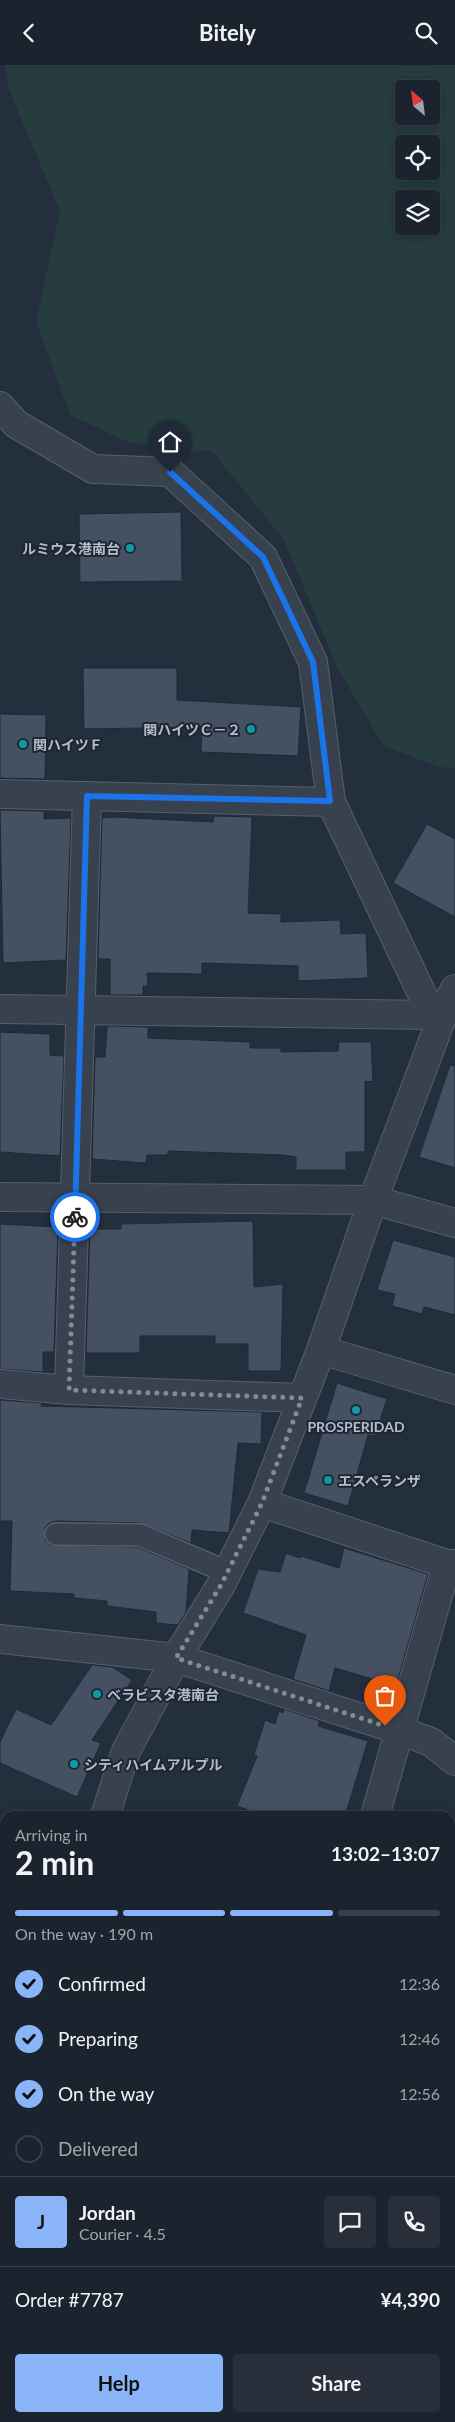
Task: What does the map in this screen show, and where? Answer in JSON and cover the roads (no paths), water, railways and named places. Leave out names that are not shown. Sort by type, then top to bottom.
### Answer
[{"type":"street","points":[[0,406],[16,424],[93,469],[170,472],[263,557],[313,662],[330,801],[447,1004]]},
{"type":"street","points":[[0,794],[330,801]]},
{"type":"street","points":[[69,1390],[82,1011],[87,796]]},
{"type":"street","points":[[0,1009],[82,1011],[447,1004]]},
{"type":"street","points":[[107,1811],[126,1751],[176,1658],[227,1572],[262,1503],[321,1350],[372,1200],[447,1004]]},
{"type":"street","points":[[0,1197],[372,1200],[455,1223]]},
{"type":"street","points":[[321,1350],[455,1390]]},
{"type":"street","points":[[0,1384],[69,1390],[302,1398]]},
{"type":"street","points":[[262,1503],[451,1565],[399,1730],[376,1811]]},
{"type":"street","points":[[0,1639],[176,1658],[358,1719],[399,1730],[430,1742],[455,1761]]},
{"type":"lane","points":[[56,1534],[140,1535],[227,1572]]},
{"type":"place","name":"ルミウス港南台","points":[[130,548]]},
{"type":"place","name":"関ハイツＣ－２","points":[[251,729]]},
{"type":"place","name":"関ハイツＦ","points":[[23,744]]},
{"type":"place","name":"PROSPERIDAD","points":[[356,1410]]},
{"type":"place","name":"エスペランザ","points":[[328,1480]]},
{"type":"place","name":"ベラビスタ港南台","points":[[97,1694]]},
{"type":"place","name":"シティハイムアルプル","points":[[74,1764]]}]
